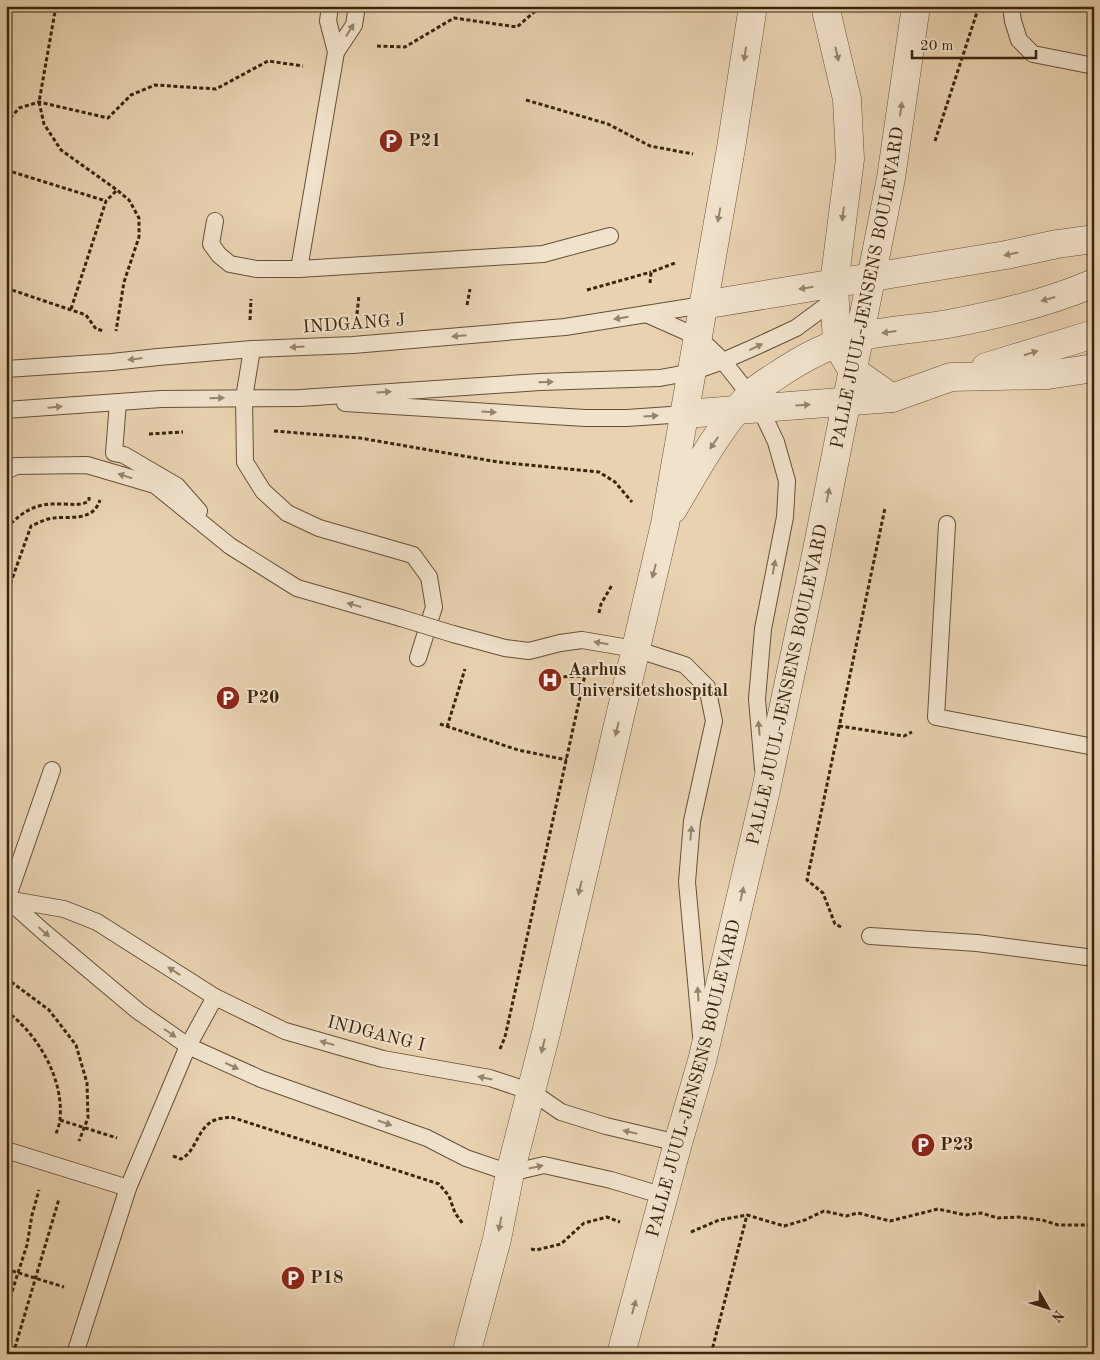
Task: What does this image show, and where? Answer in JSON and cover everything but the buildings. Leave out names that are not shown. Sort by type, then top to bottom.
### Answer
[{"type":"street","points":[[466,1354],[497,1239],[510,1173],[532,1092],[665,524],[731,148],[753,6]]},
{"type":"street","points":[[825,6],[847,98],[854,280],[848,340],[852,370],[892,398]]},
{"type":"street","name":"PALLE JUUL-JENSENS BOULEVARD","points":[[848,340],[854,280],[891,178],[916,6]]},
{"type":"street","points":[[703,305],[1006,255],[1094,238]]},
{"type":"street","points":[[665,524],[701,462],[749,404],[792,365],[848,340],[947,324],[1006,312],[1072,292],[1094,283]]},
{"type":"street","points":[[685,414],[749,404],[847,402],[892,398],[951,377],[1094,334]]},
{"type":"street","points":[[951,377],[1048,375],[1094,368]]},
{"type":"street","name":"PALLE JUUL-JENSENS BOULEVARD","points":[[621,1354],[702,1060],[765,794],[816,555],[852,370]]},
{"type":"lane","points":[[330,6],[328,21],[336,52]]},
{"type":"lane","points":[[299,269],[336,52],[354,25],[357,6]]},
{"type":"lane","points":[[1011,6],[1013,21],[1020,40],[1033,54],[1094,66]]},
{"type":"lane","points":[[214,221],[211,244],[219,255],[230,264],[256,269],[299,269],[543,254],[610,236]]},
{"type":"lane","points":[[6,410],[118,402],[300,398],[540,382],[660,378],[692,372],[724,361],[796,328],[854,280]]},
{"type":"lane","name":"INDGANG J","points":[[6,369],[112,362],[158,356],[252,349],[353,345],[545,329],[703,305]]},
{"type":"lane","points":[[645,314],[698,337],[724,361],[749,404],[776,442],[787,481],[785,517],[763,629],[756,699],[765,794]]},
{"type":"lane","points":[[252,349],[244,398],[245,462],[263,491],[287,513],[319,528],[413,555],[429,578],[434,607],[418,658]]},
{"type":"lane","points":[[300,398],[347,403],[585,418],[627,418],[685,414]]},
{"type":"lane","points":[[118,402],[114,453],[124,455],[177,486],[230,546]]},
{"type":"lane","points":[[6,470],[16,466],[87,465],[155,485],[230,546],[297,588],[453,634],[506,648],[529,651],[560,643],[582,640],[592,641],[635,649],[685,665],[707,687],[714,722],[692,821],[687,882],[702,1060]]},
{"type":"lane","points":[[947,524],[936,717],[1094,747]]},
{"type":"lane","points":[[52,770],[7,899],[138,1011],[188,1046],[261,1079],[427,1138],[466,1158],[510,1173],[544,1165],[611,1180],[664,1196]]},
{"type":"lane","name":"INDGANG I","points":[[7,899],[64,909],[97,922],[216,998],[285,1031],[383,1059],[490,1078],[532,1092],[560,1112],[606,1126],[678,1143]]},
{"type":"lane","points":[[870,936],[977,943],[1094,958]]},
{"type":"lane","points":[[75,1354],[128,1188],[188,1046],[216,998]]},
{"type":"lane","points":[[6,1150],[128,1188]]},
{"type":"path","points":[[56,6],[39,102],[44,124],[61,150],[129,200],[139,218],[140,237],[124,282],[112,362]]},
{"type":"path","points":[[6,123],[19,108],[39,102],[108,118],[130,95],[155,85],[216,89],[268,61],[307,67],[336,52],[362,45],[406,47],[454,18],[517,27],[541,6]]},
{"type":"path","points":[[933,148],[979,6]]},
{"type":"path","points":[[526,100],[608,124],[650,146],[700,156]]},
{"type":"path","points":[[6,170],[106,201]]},
{"type":"path","points":[[71,309],[106,201],[117,190]]},
{"type":"path","points":[[645,314],[651,272],[676,263],[680,257]]},
{"type":"path","points":[[252,349],[249,314],[256,269]]},
{"type":"path","points":[[6,288],[86,315],[96,329],[116,333]]},
{"type":"path","points":[[244,428],[360,438],[498,462],[599,472],[615,482],[632,500],[634,509]]},
{"type":"path","points":[[116,435],[185,432]]},
{"type":"path","points":[[6,596],[31,526],[51,518],[81,518],[97,508],[109,470]]},
{"type":"path","points":[[870,936],[835,924],[823,893],[807,880],[885,508]]},
{"type":"path","points":[[490,1078],[505,1037],[601,604],[615,581]]},
{"type":"path","points":[[447,727],[466,668]]},
{"type":"path","points":[[556,677],[584,676]]},
{"type":"path","points":[[839,726],[904,736],[936,717]]},
{"type":"path","points":[[440,724],[518,750],[566,760]]},
{"type":"path","points":[[711,1354],[747,1216]]},
{"type":"path","points":[[6,1269],[94,1297]]},
{"type":"place","name":"P21","points":[[391,141]]},
{"type":"place","name":"Aarhus Universitetshospital","points":[[550,680]]},
{"type":"place","name":"P20","points":[[228,698]]},
{"type":"place","name":"P23","points":[[923,1145]]},
{"type":"place","name":"P18","points":[[293,1278]]}]
